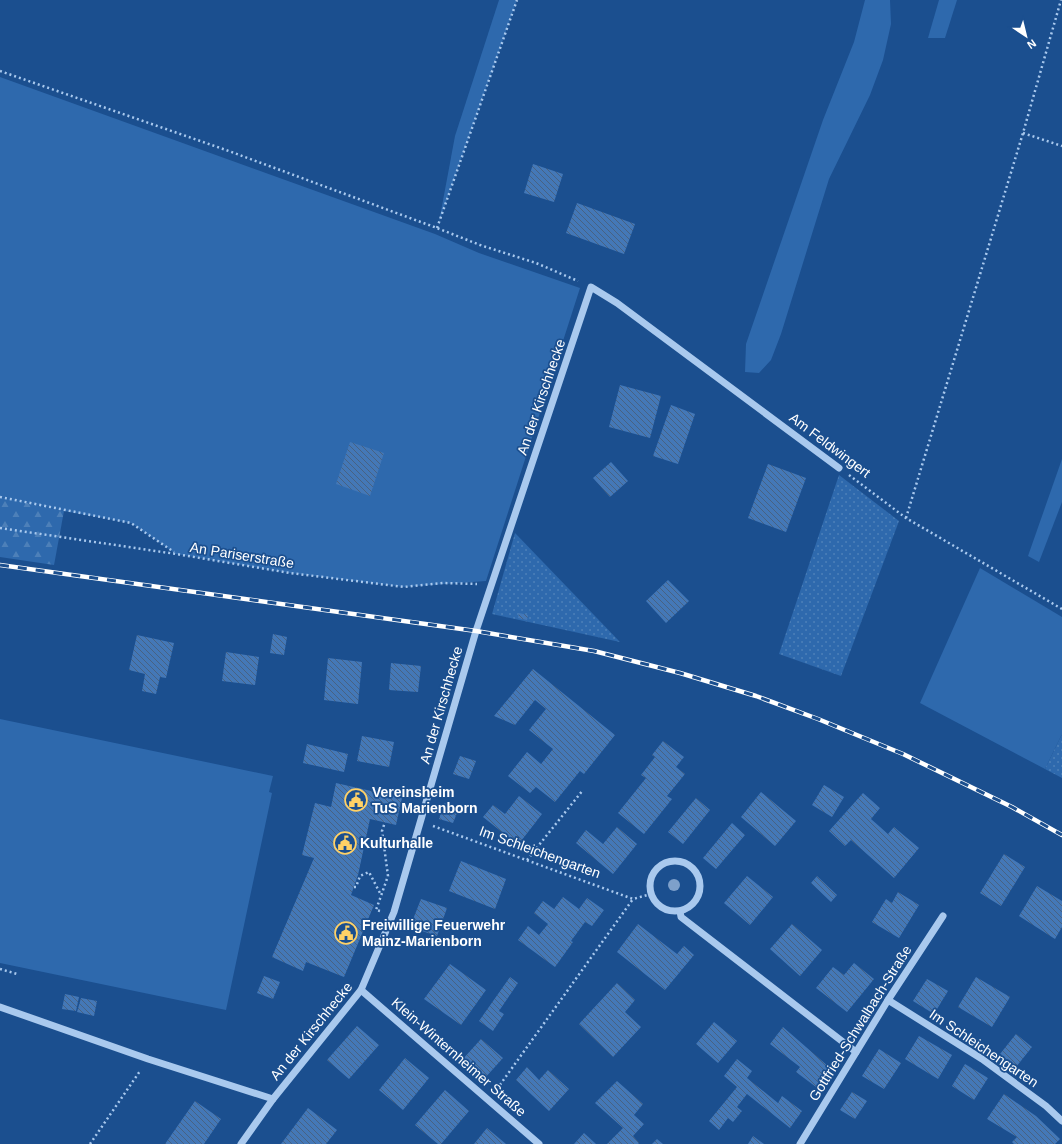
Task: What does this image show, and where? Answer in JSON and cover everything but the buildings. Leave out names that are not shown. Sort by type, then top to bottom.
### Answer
[{"type":"street","name":"Am Feldwingert","points":[[591,287],[617,303],[839,468]]},
{"type":"street","name":"An der Kirschhecke","points":[[240,1144],[273,1100],[361,990],[394,912],[476,631],[591,287]]},
{"type":"street","points":[[669,861],[687,863],[699,876],[699,894],[689,908],[672,912],[658,905],[651,894],[649,884],[651,876],[655,869],[661,864],[669,861]]},
{"type":"street","points":[[680,911],[681,917],[856,1052]]},
{"type":"street","name":"Gottfried-Schwalbach-Straße","points":[[800,1144],[888,1000],[943,916]]},
{"type":"street","name":"Klein-Winternheimer Straße","points":[[361,990],[539,1144]]},
{"type":"street","name":"Im Schleichengarten","points":[[888,1000],[982,1059],[1046,1106],[1062,1121]]},
{"type":"street","points":[[0,1007],[148,1059],[273,1100]]},
{"type":"path","points":[[437,228],[517,0]]},
{"type":"path","points":[[906,518],[1023,133],[1061,0]]},
{"type":"path","points":[[0,71],[226,150],[480,245],[536,263],[591,287]]},
{"type":"path","points":[[1023,133],[1062,146]]},
{"type":"path","name":"Am Feldwingert","points":[[839,468],[906,518],[1062,609]]},
{"type":"path","name":"An Pariserstraße","points":[[0,497],[131,523],[176,554],[290,573],[404,587],[443,583],[491,584]]},
{"type":"path","points":[[0,528],[176,554]]},
{"type":"path","points":[[527,860],[583,790]]},
{"type":"path","name":"Im Schleichengarten","points":[[421,821],[633,900]]},
{"type":"path","points":[[376,910],[388,876],[382,831],[384,822]]},
{"type":"path","points":[[354,887],[356,887],[360,876],[368,872],[381,895]]},
{"type":"path","points":[[489,1101],[633,900],[651,894]]},
{"type":"path","points":[[0,969],[17,974]]},
{"type":"path","points":[[90,1144],[148,1059]]},
{"type":"green space","points":[[499,0],[517,0],[439,222],[455,136]]},
{"type":"green space","points":[[865,0],[890,0],[891,24],[883,60],[870,95],[829,179],[781,334],[771,360],[759,373],[745,372],[746,344],[823,120],[854,42]]},
{"type":"green space","points":[[939,0],[957,0],[945,38],[928,38]]},
{"type":"green space","points":[[0,77],[435,234],[479,253],[580,288],[486,581],[404,587],[290,573],[176,554],[131,523],[64,511],[0,497]]},
{"type":"green space","points":[[1062,459],[1062,502],[1039,562],[1028,556]]},
{"type":"green space","points":[[839,475],[899,521],[841,676],[779,654]]},
{"type":"green space","points":[[0,497],[64,511],[54,565],[0,557]]},
{"type":"green space","points":[[515,533],[620,642],[492,614]]},
{"type":"green space","points":[[980,568],[1062,617],[1062,734],[1045,769],[920,703]]},
{"type":"green space","points":[[0,719],[273,776],[269,792],[272,793],[226,1010],[0,963]]},
{"type":"green space","points":[[1062,734],[1062,778],[1045,769]]},
{"type":"railway","points":[[0,565],[476,631],[594,651],[680,673],[756,696],[818,719],[903,754],[1012,807],[1062,835]]},
{"type":"place","name":"Vereinsheim TuS Marienborn","points":[[356,800]]},
{"type":"place","name":"Kulturhalle","points":[[345,843]]},
{"type":"place","name":"Freiwillige Feuerwehr Mainz-Marienborn","points":[[346,933]]}]
